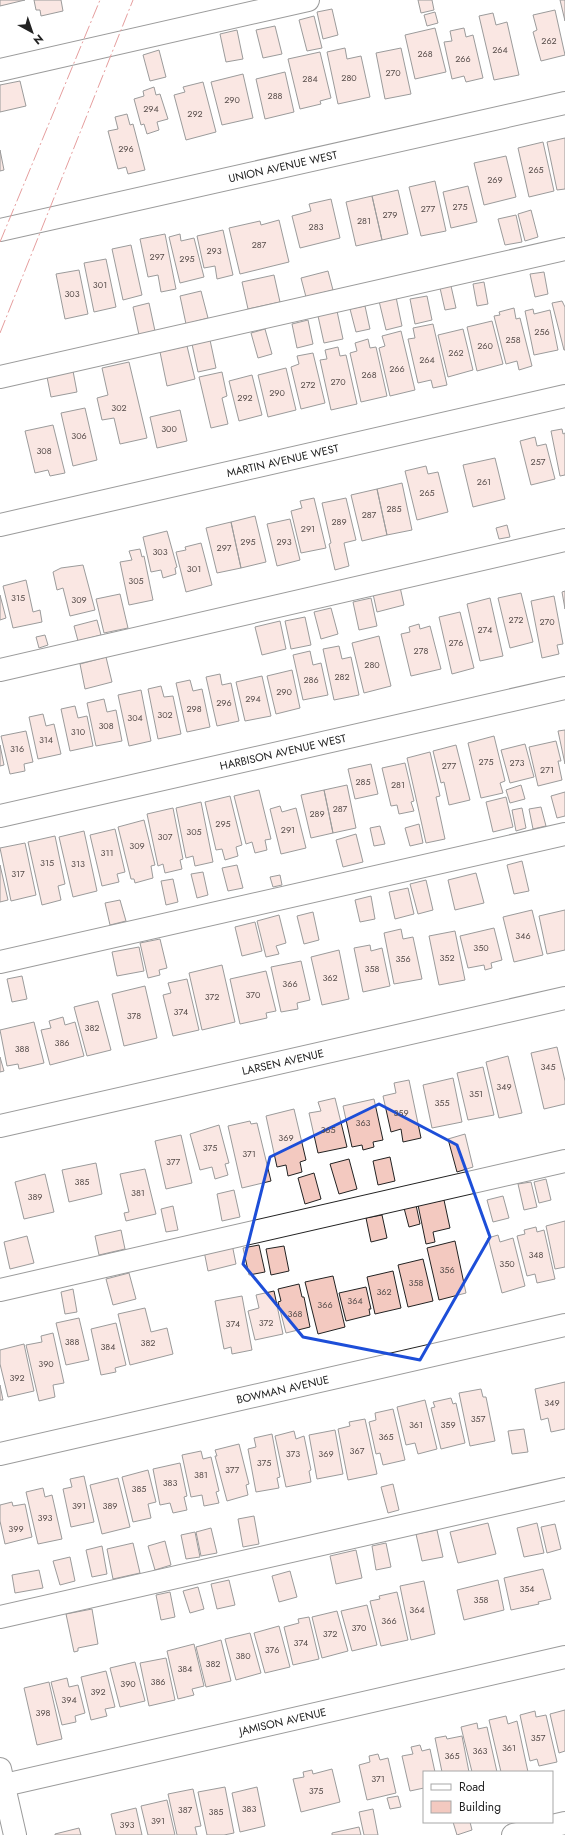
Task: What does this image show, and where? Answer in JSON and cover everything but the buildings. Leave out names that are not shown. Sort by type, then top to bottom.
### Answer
[{"type":"street","points":[[0,70],[308,0]]},
{"type":"street","name":"UNION AVENUE WEST","points":[[0,230],[565,103]]},
{"type":"street","points":[[0,377],[565,249]]},
{"type":"street","name":"MARTIN AVENUE WEST","points":[[0,525],[565,396]]},
{"type":"street","points":[[0,670],[565,540]]},
{"type":"street","name":"HARBISON AVENUE WEST","points":[[0,816],[565,688]]},
{"type":"street","points":[[0,962],[565,834]]},
{"type":"street","name":"LARSEN AVENUE","points":[[0,1126],[565,998]]},
{"type":"street","points":[[0,1290],[565,1161]]},
{"type":"street","name":"BOWMAN AVENUE","points":[[0,1454],[565,1325]]},
{"type":"street","points":[[0,1617],[565,1489]]},
{"type":"street","name":"JAMISON AVENUE","points":[[1,1780],[565,1657]]},
{"type":"street","points":[[1,1780],[14,1835]]},
{"type":"street","points":[[513,1835],[565,1823]]},
{"type":"highlighted area","points":[[379,1104],[457,1145],[490,1237],[420,1360],[303,1337],[243,1264],[270,1157]]},
{"type":"power","points":[[0,242],[100,0]]},
{"type":"power","points":[[0,333],[133,0]]}]
